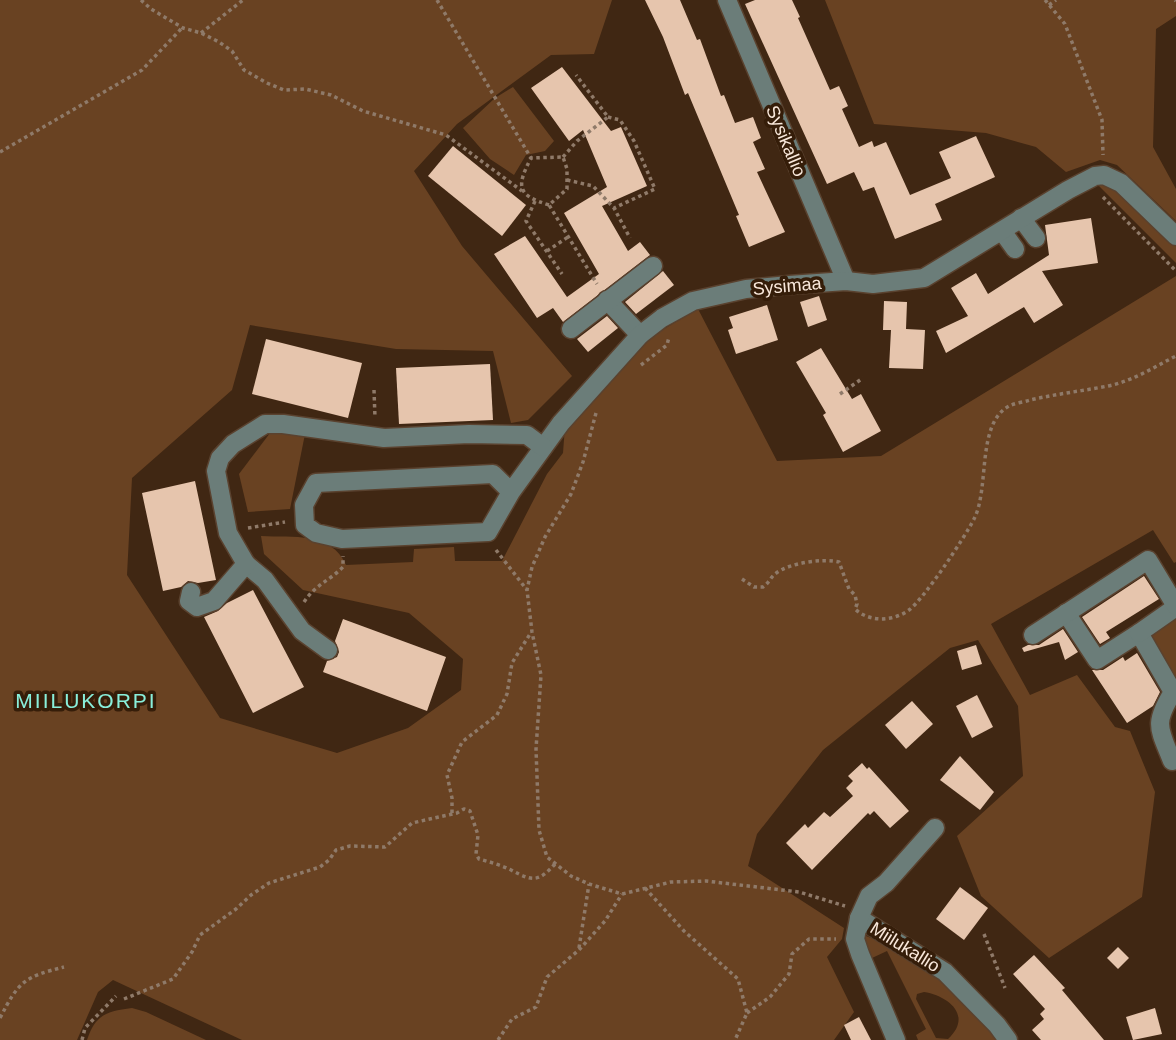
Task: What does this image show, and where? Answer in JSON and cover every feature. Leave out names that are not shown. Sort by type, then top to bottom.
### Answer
[{"type":"street","name":"Sysikallio","points":[[727,0],[846,281]]},
{"type":"street","name":"Sysimaa","points":[[488,532],[511,492],[561,423],[640,335],[662,318],[693,301],[746,289],[846,281],[873,284],[924,278],[1086,180],[1104,175]]},
{"type":"street","points":[[1104,175],[1121,183],[1176,236]]},
{"type":"street","points":[[1021,219],[1036,238]]},
{"type":"street","points":[[1002,231],[1016,249]]},
{"type":"street","points":[[571,330],[653,266]]},
{"type":"street","points":[[607,300],[640,335]]},
{"type":"street","points":[[328,650],[295,624],[265,580],[246,564],[228,533],[216,471],[220,458],[233,444],[265,424],[283,424],[375,438],[469,434],[527,435],[543,447]]},
{"type":"street","points":[[488,532],[342,538],[316,533],[305,525],[304,505],[316,483],[493,474],[511,492]]},
{"type":"street","points":[[1033,635],[1066,613],[1148,560],[1176,606],[1097,660],[1066,613]]},
{"type":"street","points":[[191,592],[189,601],[197,607],[214,601],[246,564]]},
{"type":"street","points":[[1139,633],[1174,692],[1161,712],[1159,727],[1171,761],[1176,760]]},
{"type":"street","points":[[896,1040],[855,939],[869,896],[886,883],[935,828]]},
{"type":"street","name":"Miilukallio","points":[[861,914],[945,972],[997,1025],[1008,1040]]},
{"type":"path","points":[[141,0],[183,28],[201,33],[232,51],[244,70],[284,90],[304,89],[331,95],[363,111],[446,135],[529,199],[549,205],[607,300]]},
{"type":"path","points":[[201,33],[243,0]]},
{"type":"path","points":[[437,0],[531,158]]},
{"type":"path","points":[[1045,0],[1065,24],[1102,120],[1104,175]]},
{"type":"path","points":[[1049,5],[1056,0]]},
{"type":"path","points":[[0,152],[142,70],[183,28]]},
{"type":"path","points":[[576,75],[608,117],[620,120],[635,141],[655,189],[614,208]]},
{"type":"path","points":[[531,158],[563,157],[577,141],[608,117]]},
{"type":"path","points":[[549,205],[567,189],[563,157]]},
{"type":"path","points":[[522,191],[520,180],[531,158]]},
{"type":"path","points":[[567,180],[593,186],[614,208],[630,238]]},
{"type":"path","points":[[1086,180],[1176,271]]},
{"type":"path","points":[[535,201],[526,220],[562,274]]},
{"type":"path","points":[[547,251],[568,237]]},
{"type":"path","points":[[633,371],[667,345],[670,332],[662,318]]},
{"type":"path","points":[[742,579],[754,586],[763,586],[779,571],[809,562],[839,562],[849,589],[855,595],[855,610],[875,619],[898,616],[911,608],[950,558],[975,518],[983,493],[987,438],[1008,406],[1067,391],[1109,386],[1132,379],[1176,356]]},
{"type":"path","points":[[840,394],[863,378]]},
{"type":"path","points":[[374,390],[375,438]]},
{"type":"path","points":[[597,409],[583,462],[571,494],[545,537],[532,567],[527,590],[531,632],[541,674],[536,749],[539,830],[547,857],[589,884],[622,894],[671,882],[760,886],[799,892],[861,914]]},
{"type":"path","points":[[237,530],[270,523]]},
{"type":"path","points":[[488,532],[499,556],[527,590]]},
{"type":"path","points":[[295,624],[304,601],[316,585],[329,581],[343,567]]},
{"type":"path","points":[[452,813],[447,775],[463,742],[497,715],[508,694],[512,663],[531,632]]},
{"type":"path","points":[[124,999],[173,979],[200,935],[268,883],[320,867],[330,860],[336,850],[350,846],[385,847],[412,823],[464,809],[470,810],[478,835],[476,854],[479,859],[523,878],[532,879],[545,875],[555,864]]},
{"type":"path","points":[[579,950],[589,884]]},
{"type":"path","points":[[645,888],[684,931],[738,979],[747,1013]]},
{"type":"path","points":[[498,1040],[512,1019],[536,1007],[547,978],[579,950],[605,921],[622,894]]},
{"type":"path","points":[[984,934],[1005,988]]},
{"type":"path","points":[[735,1040],[747,1013],[770,997],[789,974],[792,954],[809,939],[855,939]]},
{"type":"path","points":[[0,1018],[12,994],[32,975],[64,967]]},
{"type":"path","points":[[82,1040],[85,1028],[116,996]]},
{"type":"shaded area","points":[[0,0],[612,0],[594,54],[551,55],[457,124],[414,171],[462,246],[572,376],[528,420],[511,423],[493,351],[396,349],[250,325],[232,390],[132,478],[127,575],[220,718],[337,753],[408,728],[461,690],[463,659],[409,613],[303,590],[264,554],[261,536],[321,541],[331,546],[346,565],[413,562],[414,549],[454,547],[455,561],[502,561],[547,474],[563,453],[565,426],[645,340],[698,309],[777,461],[881,456],[1176,276],[1176,562],[1174,563],[1153,530],[991,624],[1030,695],[1077,675],[1115,727],[1130,731],[1155,792],[1142,897],[1049,958],[981,896],[957,836],[1023,776],[1018,706],[978,640],[950,648],[823,750],[757,834],[748,866],[844,928],[842,939],[827,957],[854,1012],[834,1040],[242,1040],[113,980],[98,992],[77,1040],[0,1040]]},
{"type":"shaded area","points":[[825,0],[1176,0],[1176,16],[1156,29],[1153,147],[1176,189],[1176,221],[1117,165],[1100,160],[1066,172],[1036,147],[986,133],[874,124]]},
{"type":"shaded area","points":[[513,87],[554,141],[545,151],[526,155],[514,175],[490,159],[463,128],[495,98]]},
{"type":"shaded area","points":[[1104,183],[1119,190],[1176,246],[1176,263],[1097,184]]},
{"type":"shaded area","points":[[273,429],[305,434],[290,509],[248,512],[239,474]]},
{"type":"shaded area","points":[[1176,614],[1176,681],[1146,637]]},
{"type":"shaded area","points":[[866,936],[884,943],[927,969],[966,1003],[997,1040],[918,1040],[916,1035],[926,1029],[887,951],[872,958],[864,943]],"holes":[[[917,994],[933,994],[955,1008],[958,1015],[955,1031],[948,1039],[936,1038],[916,999]]]},
{"type":"shaded area","points":[[132,1008],[206,1040],[87,1040],[94,1025],[103,1016]]},
{"type":"building","points":[[645,0],[680,0],[697,40],[700,39],[721,96],[724,95],[735,123],[753,117],[761,138],[753,142],[765,169],[757,172],[785,232],[749,247],[736,216],[739,215],[688,93],[685,95],[663,37]]},
{"type":"building","points":[[755,0],[792,0],[830,90],[839,86],[848,106],[842,109],[859,147],[872,141],[874,147],[886,142],[910,195],[951,178],[939,152],[976,136],[995,177],[935,204],[942,220],[895,239],[874,187],[863,191],[854,172],[827,184],[745,4]]},
{"type":"building","points":[[562,67],[611,131],[621,127],[647,186],[602,206],[628,251],[640,242],[650,255],[563,322],[553,308],[537,318],[494,254],[525,236],[567,297],[599,274],[564,213],[607,187],[583,130],[569,141],[531,88]]},
{"type":"building","points":[[453,146],[526,205],[502,236],[428,176]]},
{"type":"building","points":[[1091,218],[1098,263],[1042,271],[1063,305],[1034,323],[1024,307],[946,353],[936,331],[968,316],[951,288],[976,273],[988,294],[1049,255],[1045,225]]},
{"type":"building","points":[[663,271],[674,285],[636,314],[625,302]]},
{"type":"building","points":[[819,296],[827,320],[808,327],[800,302]]},
{"type":"building","points":[[884,301],[907,302],[906,329],[925,330],[923,369],[889,368],[891,330],[883,330]]},
{"type":"building","points":[[767,305],[778,340],[736,354],[728,330],[733,328],[729,317]]},
{"type":"building","points":[[607,316],[618,328],[588,352],[577,339]]},
{"type":"building","points":[[266,339],[362,363],[348,418],[252,394]]},
{"type":"building","points":[[821,348],[852,399],[861,394],[881,431],[843,452],[823,415],[826,413],[796,362]]},
{"type":"building","points":[[490,364],[493,420],[399,424],[396,368]]},
{"type":"building","points":[[195,481],[216,580],[198,583],[188,581],[181,587],[163,591],[142,493]]},
{"type":"building","points":[[1144,576],[1159,599],[1106,632],[1110,638],[1100,644],[1082,617]]},
{"type":"building","points":[[253,590],[304,687],[253,713],[204,617]]},
{"type":"building","points":[[343,619],[446,657],[427,711],[323,672],[327,661],[337,657],[339,652],[335,641]]},
{"type":"building","points":[[1063,629],[1078,652],[1065,660],[1059,642],[1024,652],[1022,648],[1039,645]]},
{"type":"building","points":[[976,645],[982,664],[962,670],[957,651]]},
{"type":"building","points":[[1137,653],[1160,692],[1153,706],[1127,723],[1092,670],[1103,670],[1123,657],[1125,661]]},
{"type":"building","points":[[977,695],[993,727],[972,738],[956,706]]},
{"type":"building","points":[[912,701],[933,724],[906,749],[885,725]]},
{"type":"building","points":[[960,756],[994,792],[980,810],[940,780]]},
{"type":"building","points":[[862,763],[867,769],[869,767],[909,811],[890,828],[874,811],[870,815],[868,813],[812,870],[786,843],[805,824],[808,828],[824,812],[830,817],[853,796],[846,788],[853,781],[848,776]]},
{"type":"building","points":[[960,887],[988,908],[964,940],[936,919]]},
{"type":"building","points":[[1118,947],[1129,958],[1118,969],[1107,958]]},
{"type":"building","points":[[1034,955],[1065,988],[1062,990],[1104,1040],[1041,1040],[1032,1030],[1044,1019],[1040,1014],[1045,1009],[1013,974]]},
{"type":"building","points":[[1155,1008],[1162,1034],[1133,1040],[1126,1017]]},
{"type":"building","points":[[859,1017],[871,1040],[851,1040],[844,1025]]},
{"type":"district","name":"MIILUKORPI","points":[[86,700]]}]
